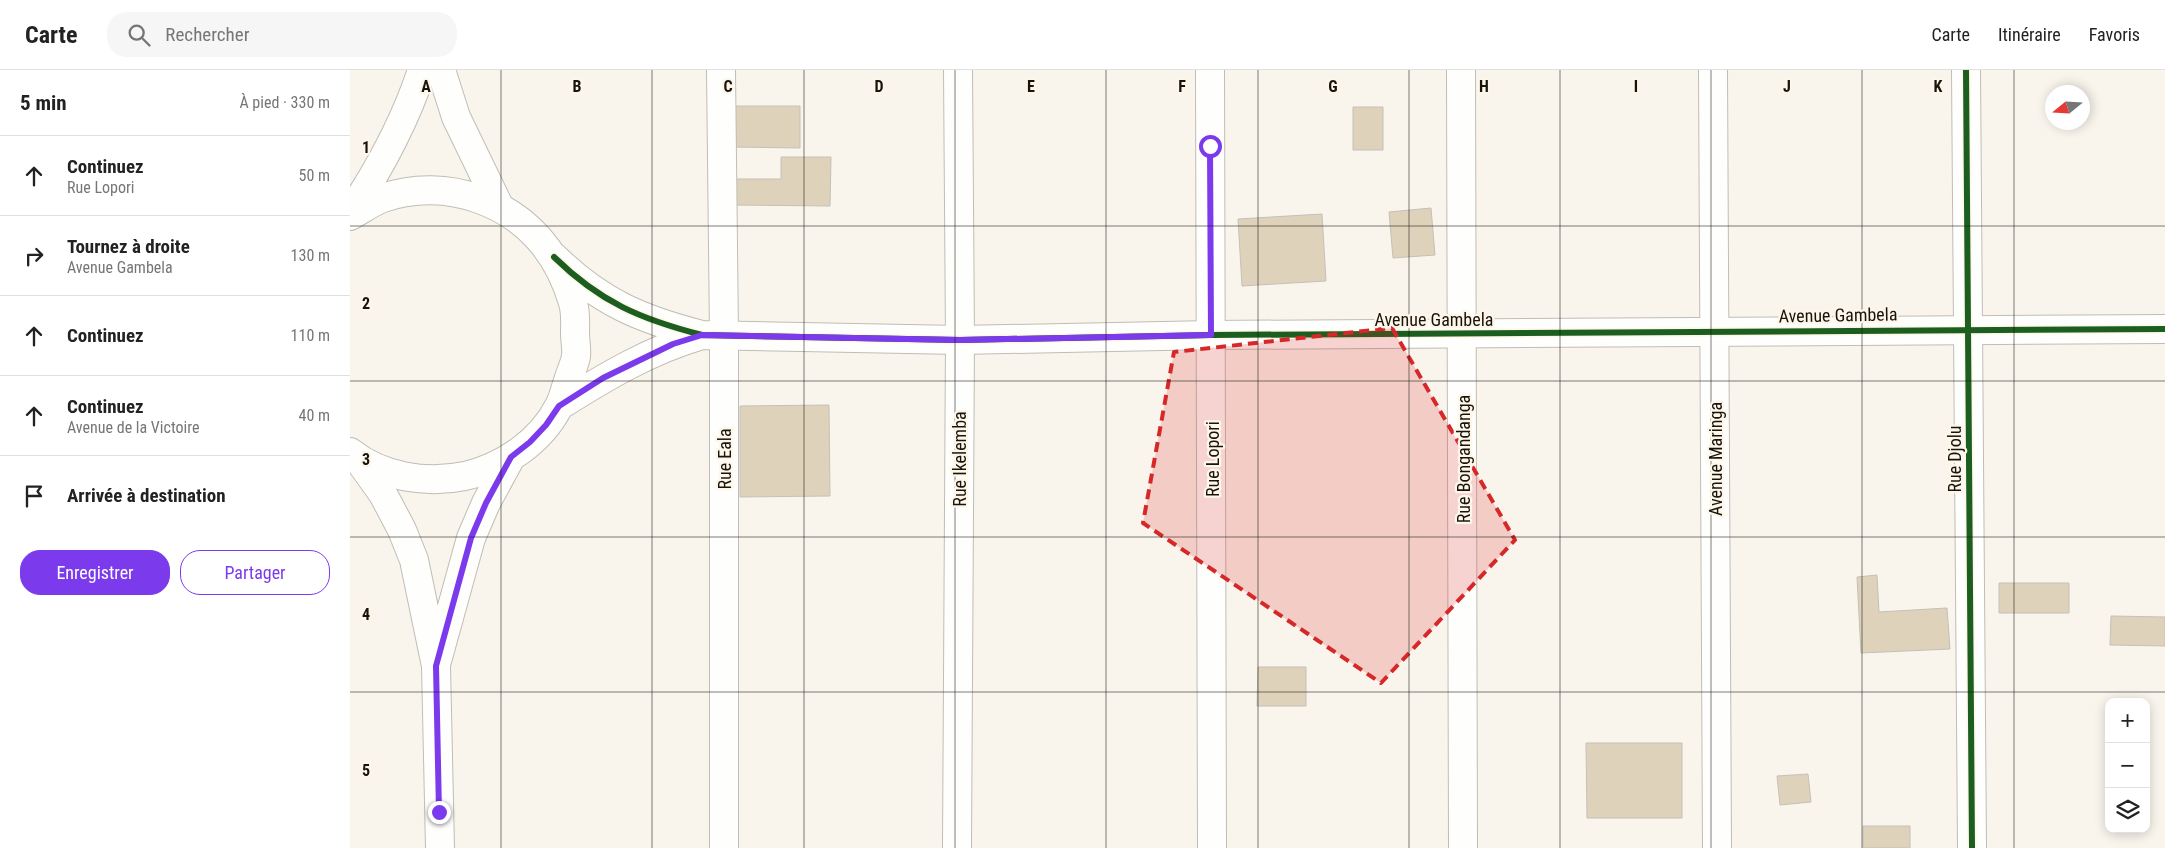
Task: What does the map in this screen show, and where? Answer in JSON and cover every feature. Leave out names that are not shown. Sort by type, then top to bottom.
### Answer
[{"type":"street","points":[[350,215],[401,128],[422,70]]},
{"type":"street","points":[[440,70],[464,134],[499,206]]},
{"type":"street","name":"Rue Eala","points":[[721,70],[713,335],[724,848]]},
{"type":"street","name":"Rue Ikelemba","points":[[957,848],[960,340],[958,70]]},
{"type":"street","name":"Rue Lopori","points":[[1210,70],[1212,848]]},
{"type":"street","name":"Rue Bongandanga","points":[[1461,70],[1464,848]]},
{"type":"street","name":"Avenue Maringa","points":[[1713,70],[1717,848]]},
{"type":"street","name":"Rue Djolu","points":[[1966,70],[1972,848]]},
{"type":"street","points":[[350,215],[383,198],[422,190],[462,192],[499,206],[539,236],[554,257],[574,305],[576,357],[559,406],[546,425],[530,442],[511,457],[482,471],[451,479],[419,479],[387,472],[354,456]]},
{"type":"street","points":[[554,257],[595,293],[622,308],[673,328],[713,335]]},
{"type":"street","name":"Avenue Gambela","points":[[713,335],[960,340],[1211,335],[2165,329]]},
{"type":"street","points":[[559,406],[603,378],[673,344],[713,335]]},
{"type":"street","points":[[354,456],[383,494],[402,530],[414,560],[436,666],[440,848]]},
{"type":"street","points":[[436,666],[471,538],[486,503],[511,457]]},
{"type":"highlighted area","points":[[1392,328],[1515,540],[1381,683],[1143,523],[1174,352]]},
{"type":"building","points":[[731,106],[800,106],[800,148],[731,147]]},
{"type":"building","points":[[1353,107],[1383,107],[1383,150],[1353,150]]},
{"type":"building","points":[[781,157],[831,157],[830,206],[731,205],[732,179],[781,179]]},
{"type":"building","points":[[1431,208],[1435,255],[1393,258],[1389,212]]},
{"type":"building","points":[[1322,214],[1326,281],[1242,286],[1238,219]]},
{"type":"building","points":[[829,405],[830,496],[740,497],[740,406]]},
{"type":"building","points":[[1877,575],[1879,612],[1947,608],[1950,649],[1861,653],[1857,577]]},
{"type":"building","points":[[1999,583],[2069,583],[2069,613],[1999,613]]},
{"type":"building","points":[[2111,616],[2165,617],[2165,646],[2110,645]]},
{"type":"building","points":[[1258,667],[1306,667],[1306,706],[1257,706]]},
{"type":"building","points":[[1586,743],[1682,743],[1682,818],[1587,818]]},
{"type":"building","points":[[1808,774],[1811,802],[1780,805],[1777,776]]},
{"type":"building","points":[[1863,826],[1910,826],[1910,848],[1863,848]]},
{"type":"cycle path","points":[[1966,70],[1972,848]]},
{"type":"cycle path","points":[[554,257],[588,286],[622,307],[659,322],[702,335],[960,340],[1211,335],[2165,329]]},
{"type":"route","points":[[439,812],[436,666],[463,562],[486,503],[511,457],[530,442],[546,425],[559,406],[603,378],[630,364],[673,344],[702,335],[960,340],[1211,335],[1210,146]]}]
